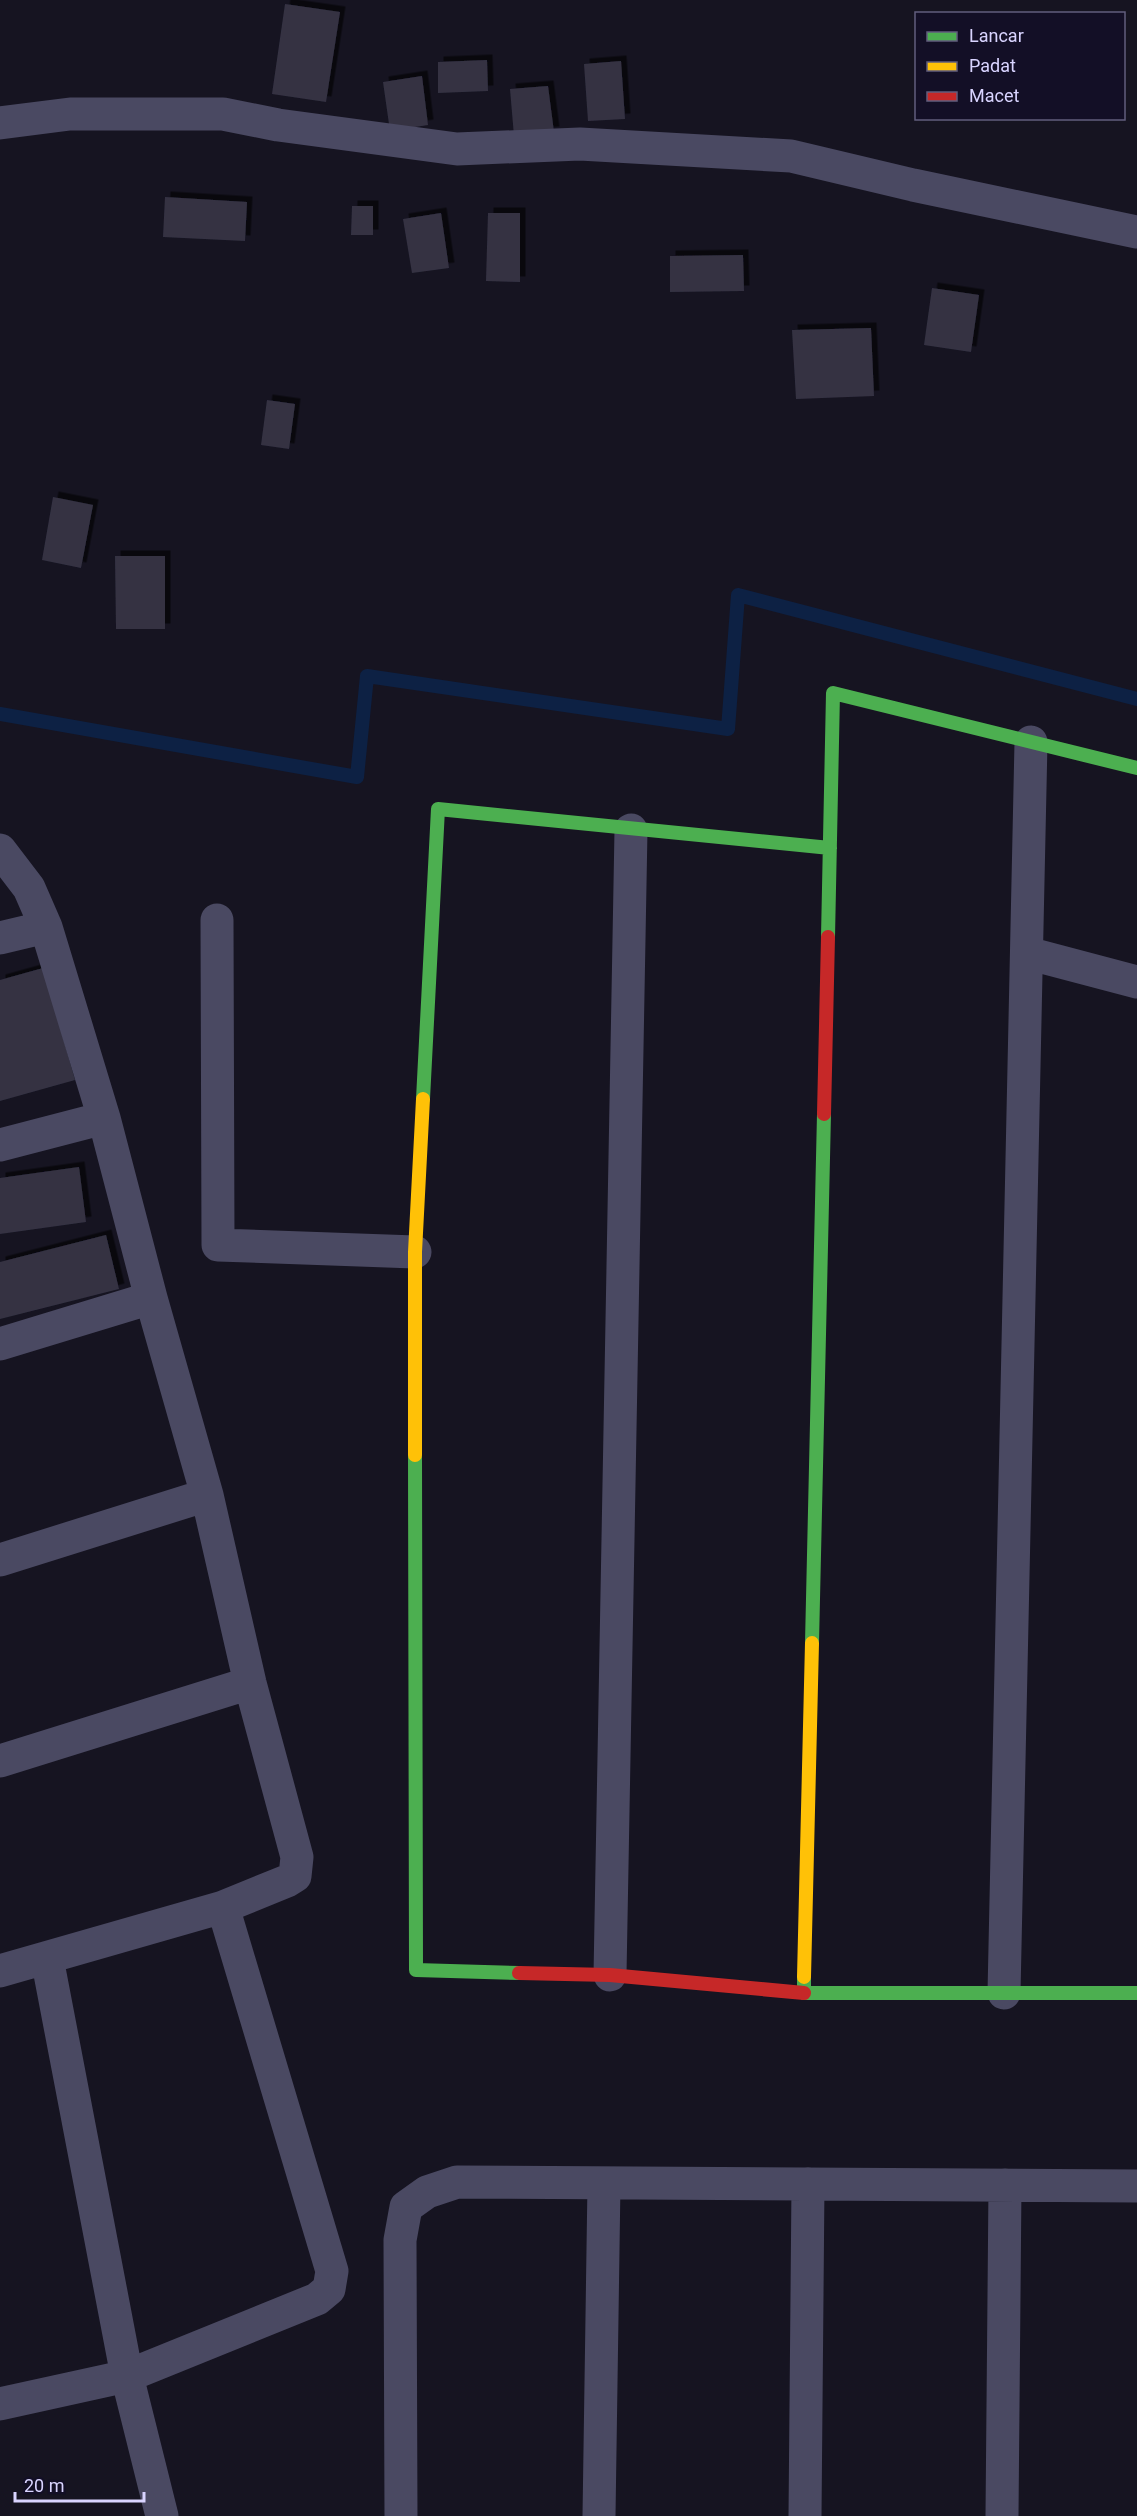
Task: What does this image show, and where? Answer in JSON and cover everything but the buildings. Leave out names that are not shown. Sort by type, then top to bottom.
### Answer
[{"type":"street","points":[[0,123],[70,114],[223,114],[278,125],[457,149],[580,144],[791,156],[913,185],[1137,232]]},
{"type":"street","points":[[804,1993],[833,693],[1137,768]]},
{"type":"street","points":[[1004,1993],[1032,742]]},
{"type":"street","points":[[830,848],[438,809],[415,1252],[416,1970],[610,1975],[804,1993],[1137,1993]]},
{"type":"street","points":[[610,1975],[631,830]]},
{"type":"street","points":[[0,850],[29,888],[46,927],[104,1118],[151,1298],[207,1495],[250,1683],[296,1846],[294,1876],[287,1881],[223,1907],[0,1971]]},
{"type":"street","points":[[217,920],[218,1245],[415,1252]]},
{"type":"street","points":[[0,939],[46,927]]},
{"type":"street","points":[[1027,953],[1137,982]]},
{"type":"street","points":[[0,1146],[104,1118]]},
{"type":"street","points":[[0,1344],[151,1298]]},
{"type":"street","points":[[0,1560],[207,1495]]},
{"type":"street","points":[[0,1761],[250,1683]]},
{"type":"street","points":[[0,2404],[128,2376],[317,2299],[329,2289],[332,2271],[223,1907]]},
{"type":"street","points":[[47,1958],[128,2376],[162,2516]]},
{"type":"street","points":[[401,2516],[400,2240],[406,2207],[427,2192],[457,2182],[1137,2186]]},
{"type":"street","points":[[598,2516],[604,2183]]},
{"type":"street","points":[[805,2516],[808,2184]]},
{"type":"street","points":[[1002,2516],[1005,2186]]},
{"type":"waterway","points":[[0,714],[357,777],[367,676],[728,729],[738,595],[1137,699]]},
{"type":"traffic: fast","points":[[828,937],[833,693],[1137,768]]},
{"type":"traffic: fast","points":[[423,1099],[438,809],[830,848]]},
{"type":"traffic: fast","points":[[812,1643],[824,1114]]},
{"type":"traffic: fast","points":[[415,1455],[416,1970],[519,1973]]},
{"type":"traffic: fast","points":[[804,1977],[804,1993],[1137,1993]]},
{"type":"traffic: slow","points":[[415,1455],[415,1252],[423,1099]]},
{"type":"traffic: slow","points":[[804,1977],[812,1643]]},
{"type":"traffic: jam","points":[[824,1114],[828,937]]},
{"type":"traffic: jam","points":[[519,1973],[610,1975],[804,1993]]}]
